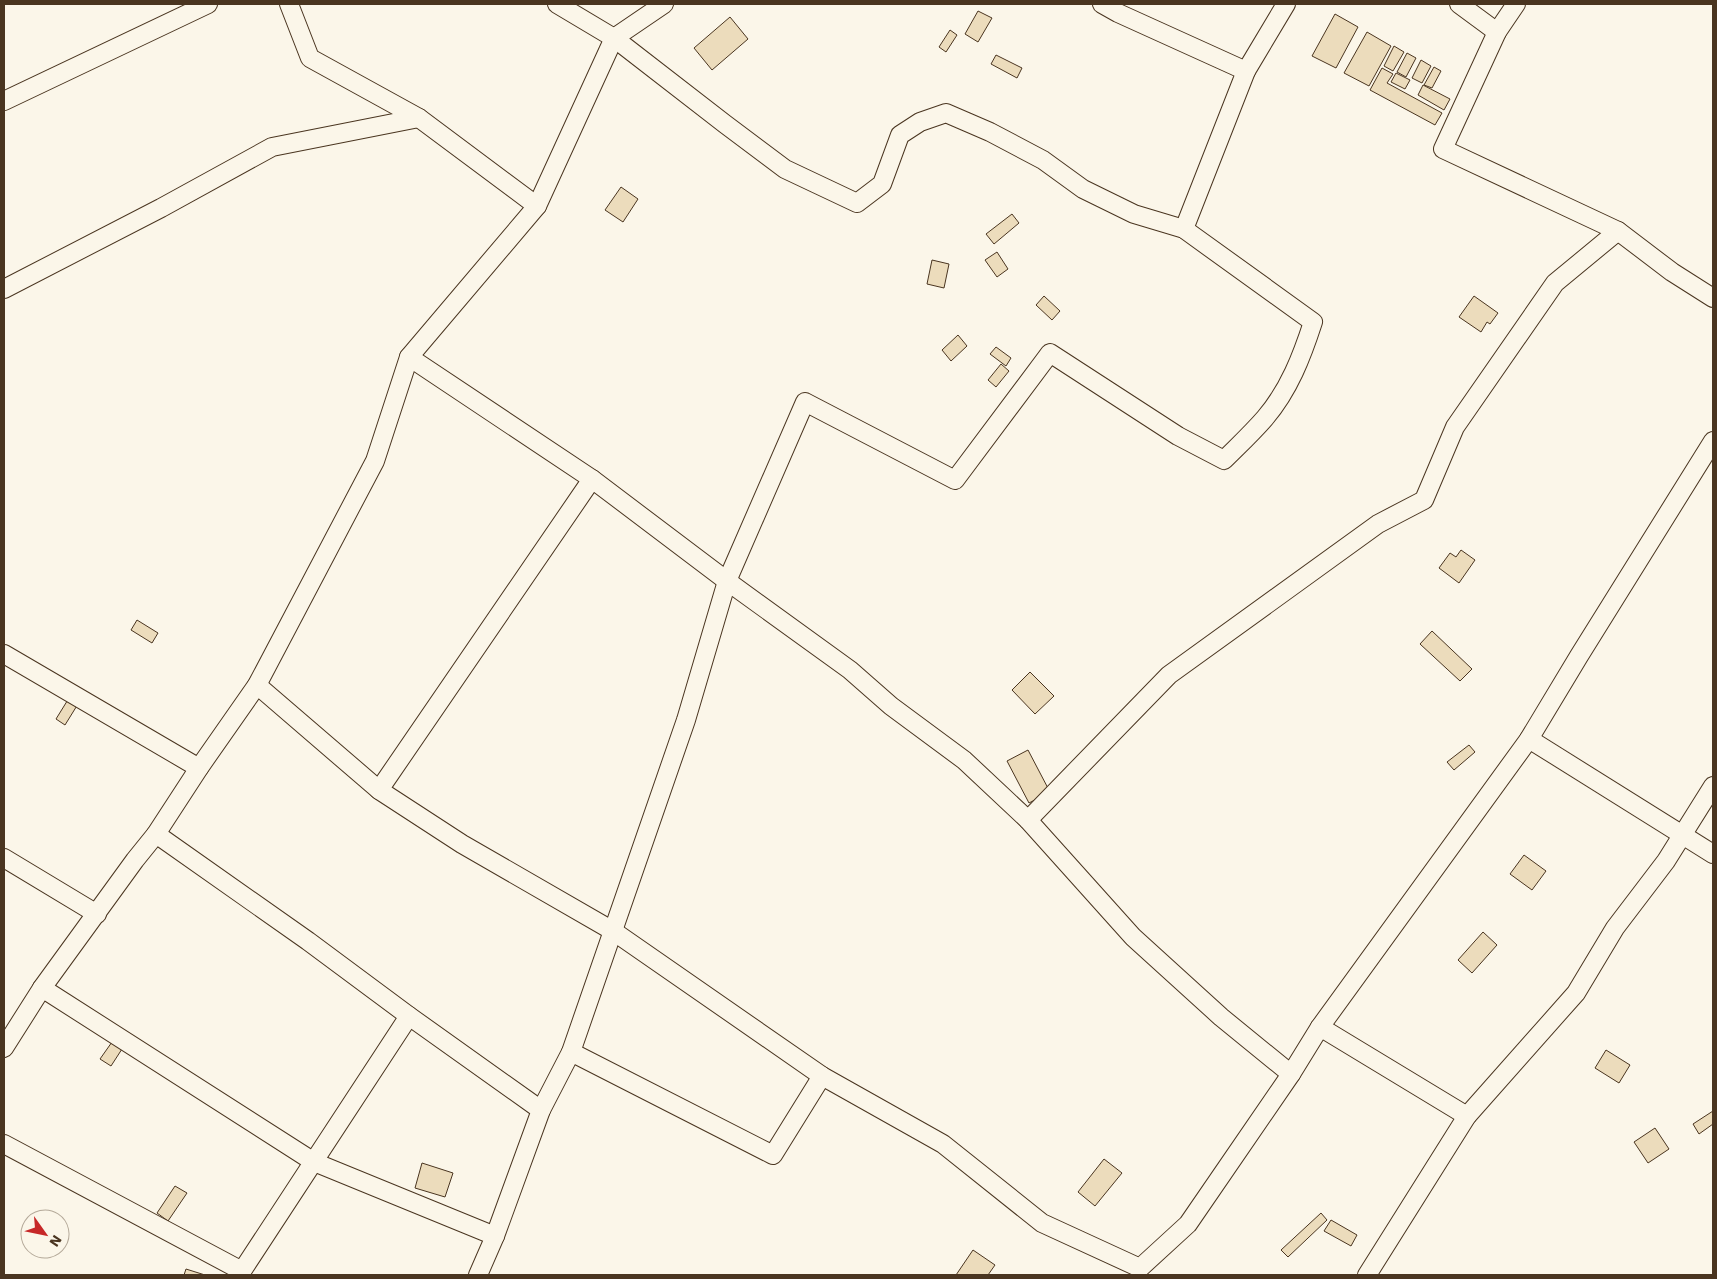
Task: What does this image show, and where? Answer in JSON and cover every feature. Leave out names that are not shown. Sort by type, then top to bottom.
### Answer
[{"type":"street","points":[[4,101],[208,4]]},
{"type":"street","points":[[289,4],[310,58],[419,118],[537,206]]},
{"type":"street","points":[[478,1275],[496,1236],[541,1110],[572,1052],[686,720],[727,581],[805,402],[955,480],[1050,353],[1178,436],[1224,460],[1266,417],[1285,389],[1302,355],[1312,322],[1184,229],[1134,214],[1083,189],[1043,160],[990,132],[946,113],[920,122],[900,136],[882,184],[858,203],[785,168],[614,38],[557,4]]},
{"type":"street","points":[[4,1048],[42,988],[156,834],[199,768],[257,686],[375,461],[409,357],[537,206],[614,38],[664,4]]},
{"type":"street","points":[[1102,4],[1246,71]]},
{"type":"street","points":[[1184,229],[1246,71],[1286,4]]},
{"type":"street","points":[[1458,4],[1497,32]]},
{"type":"street","points":[[1516,4],[1497,32],[1442,149],[1618,231],[1672,272],[1713,298]]},
{"type":"street","points":[[5,285],[161,208],[272,147],[419,118]]},
{"type":"street","points":[[1028,820],[1169,675],[1378,524],[1424,500],[1454,427],[1555,283],[1618,231]]},
{"type":"street","points":[[409,357],[592,479],[727,581],[850,670],[891,706],[964,760],[1028,820],[1133,937],[1221,1017],[1291,1074]]},
{"type":"street","points":[[257,686],[379,790],[462,844],[614,931],[822,1076],[943,1144],[1042,1223],[1140,1268],[1188,1224],[1291,1074],[1320,1027],[1529,739],[1578,656],[1713,441]]},
{"type":"street","points":[[379,790],[592,479]]},
{"type":"street","points":[[4,654],[199,768]]},
{"type":"street","points":[[1529,739],[1713,854]]},
{"type":"street","points":[[1367,1275],[1467,1116],[1576,993],[1615,928],[1683,836],[1713,786]]},
{"type":"street","points":[[156,834],[308,941],[541,1110]]},
{"type":"street","points":[[4,858],[97,914]]},
{"type":"street","points":[[42,988],[314,1162],[496,1236]]},
{"type":"street","points":[[4,1144],[242,1272],[409,1016]]},
{"type":"street","points":[[1320,1027],[1467,1116]]},
{"type":"street","points":[[572,1052],[773,1155],[822,1076]]},
{"type":"building","points":[[978,11],[992,18],[978,42],[965,34]]},
{"type":"building","points":[[1335,14],[1358,27],[1336,68],[1312,56]]},
{"type":"building","points":[[730,17],[748,39],[712,70],[694,48]]},
{"type":"building","points":[[950,30],[957,35],[946,52],[939,47]]},
{"type":"building","points":[[1367,32],[1391,46],[1369,86],[1344,73]]},
{"type":"building","points":[[1394,46],[1404,52],[1393,71],[1384,66]]},
{"type":"building","points":[[1407,53],[1416,58],[1406,77],[1397,72]]},
{"type":"building","points":[[996,55],[1022,68],[1017,78],[991,64]]},
{"type":"building","points":[[1421,60],[1431,66],[1422,83],[1412,78]]},
{"type":"building","points":[[1434,67],[1441,71],[1432,88],[1424,85]]},
{"type":"building","points":[[1382,68],[1393,74],[1387,83],[1442,113],[1435,125],[1370,90]]},
{"type":"building","points":[[1396,73],[1410,80],[1405,89],[1391,82]]},
{"type":"building","points":[[1423,85],[1450,99],[1444,110],[1418,95]]},
{"type":"building","points":[[621,187],[638,199],[623,222],[605,210]]},
{"type":"building","points":[[1012,214],[1019,223],[994,244],[986,234]]},
{"type":"building","points":[[997,252],[1008,269],[997,277],[985,260]]},
{"type":"building","points":[[932,260],[949,264],[944,288],[927,284]]},
{"type":"building","points":[[1044,296],[1060,311],[1052,320],[1036,305]]},
{"type":"building","points":[[1474,296],[1498,313],[1490,324],[1487,322],[1481,332],[1459,317]]},
{"type":"building","points":[[958,335],[967,346],[951,361],[942,350]]},
{"type":"building","points":[[996,347],[1011,358],[1006,366],[990,354]]},
{"type":"building","points":[[1001,364],[1009,371],[996,387],[988,380]]},
{"type":"building","points":[[1461,550],[1475,560],[1459,583],[1439,568],[1450,553],[1456,557]]},
{"type":"building","points":[[137,620],[158,633],[152,643],[131,630]]},
{"type":"building","points":[[1432,631],[1472,669],[1460,681],[1420,644]]},
{"type":"building","points":[[1030,672],[1054,696],[1035,714],[1012,690]]},
{"type":"building","points":[[69,698],[78,704],[65,725],[56,719]]},
{"type":"building","points":[[1469,745],[1475,752],[1454,770],[1447,762]]},
{"type":"building","points":[[1028,750],[1050,792],[1029,803],[1007,761]]},
{"type":"building","points":[[1524,855],[1546,871],[1532,890],[1510,874]]},
{"type":"building","points":[[1483,932],[1497,945],[1472,973],[1458,960]]},
{"type":"building","points":[[112,1042],[122,1049],[111,1066],[100,1059]]},
{"type":"building","points":[[1606,1050],[1630,1065],[1619,1083],[1595,1068]]},
{"type":"building","points":[[1713,1111],[1713,1124],[1699,1134],[1693,1124]]},
{"type":"building","points":[[1655,1128],[1669,1149],[1648,1163],[1634,1142]]},
{"type":"building","points":[[1104,1159],[1122,1173],[1095,1206],[1078,1192]]},
{"type":"building","points":[[422,1163],[453,1173],[445,1197],[415,1188]]},
{"type":"building","points":[[175,1186],[187,1193],[168,1221],[157,1213]]},
{"type":"building","points":[[1321,1213],[1327,1220],[1288,1257],[1281,1250]]},
{"type":"building","points":[[1331,1220],[1357,1235],[1351,1246],[1324,1231]]},
{"type":"building","points":[[973,1250],[995,1265],[988,1275],[956,1275]]},
{"type":"building","points":[[186,1269],[205,1275],[184,1275]]}]
